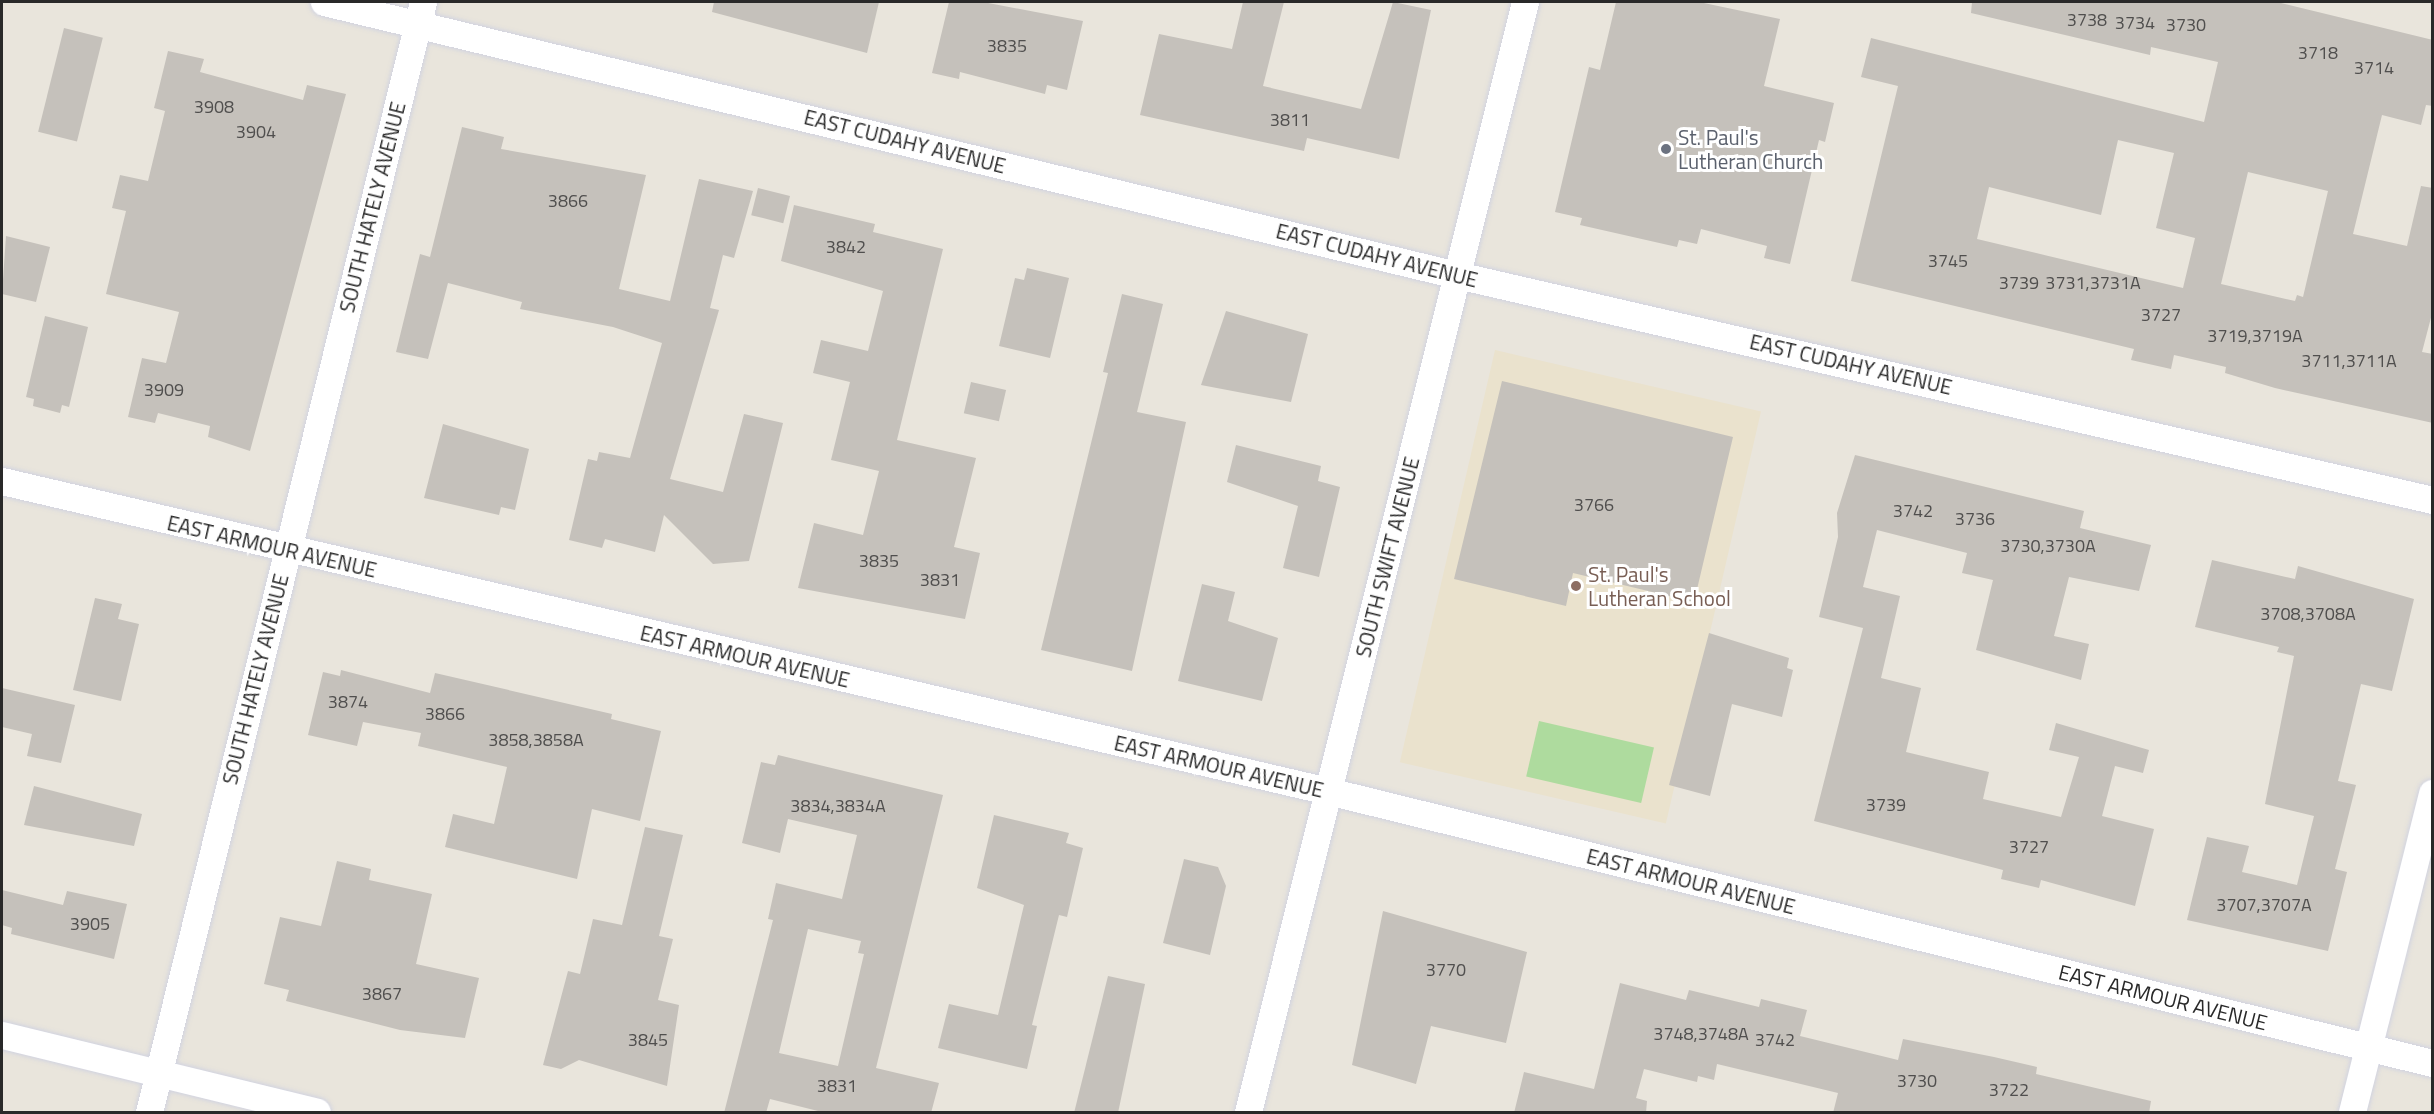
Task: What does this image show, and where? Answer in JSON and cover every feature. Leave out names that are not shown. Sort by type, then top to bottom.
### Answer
[{"type":"street","name":"EAST CUDAHY AVENUE","points":[[324,2],[420,12],[1457,275],[2433,500]]},
{"type":"street","name":"SOUTH SWIFT AVENUE","points":[[1248,1113],[1525,2]]},
{"type":"street","name":"SOUTH HATELY AVENUE","points":[[149,1113],[420,12]]},
{"type":"street","name":"EAST ARMOUR AVENUE","points":[[2,482],[1328,791],[2433,1063]]},
{"type":"street","points":[[2352,1113],[2433,793]]},
{"type":"street","points":[[2,1035],[317,1113]]},
{"type":"shaded area","name":"St. Paul's Lutheran School","points":[[1495,350],[1761,411],[1666,824],[1400,762]]},
{"type":"green space","points":[[1539,721],[1654,748],[1641,803],[1526,777]]},
{"type":"building","points":[[714,2],[879,2],[867,53],[712,12]]},
{"type":"building","points":[[949,2],[983,2],[1083,21],[1067,90],[1047,85],[1045,94],[960,72],[959,79],[932,73]]},
{"type":"building","points":[[1243,2],[1284,2],[1263,86],[1361,109],[1393,2],[1431,10],[1399,159],[1307,138],[1304,151],[1140,115],[1159,34],[1232,49]]},
{"type":"building","points":[[1616,2],[1699,2],[1780,19],[1764,86],[1834,103],[1825,142],[1819,140],[1790,264],[1764,258],[1767,246],[1701,229],[1697,244],[1679,240],[1677,247],[1580,225],[1582,218],[1555,212],[1589,67],[1600,70]]},
{"type":"building","points":[[1972,2],[2277,2],[2433,40],[2433,106],[2426,105],[2421,125],[2382,115],[2353,234],[2407,246],[2421,186],[2433,188],[2433,310],[2422,352],[2433,354],[2433,423],[2275,388],[2225,373],[2226,367],[2174,355],[2171,369],[2131,360],[2134,349],[1851,281],[1898,86],[1861,77],[1871,38],[2204,122],[2218,62],[2151,47],[2150,55],[1971,13]],"holes":[[[2118,140],[2174,153],[2156,228],[2195,238],[2183,288],[1977,239],[1989,187],[2101,215]],[[2248,172],[2328,191],[2303,297],[2297,295],[2295,301],[2221,284]]]},
{"type":"building","points":[[64,28],[103,38],[77,141],[38,132]]},
{"type":"building","points":[[168,51],[204,59],[200,72],[303,100],[307,85],[346,94],[250,451],[208,437],[210,426],[158,413],[155,423],[128,417],[142,358],[166,363],[179,312],[106,294],[126,211],[112,208],[120,175],[148,181],[165,111],[154,108]]},
{"type":"building","points":[[462,127],[504,137],[501,149],[646,175],[619,289],[670,301],[699,179],[753,191],[734,258],[723,255],[710,308],[719,310],[670,479],[723,492],[744,414],[783,423],[749,561],[713,564],[664,515],[655,552],[605,539],[602,548],[569,540],[588,459],[597,461],[599,452],[630,458],[662,343],[613,327],[520,309],[522,302],[448,283],[428,359],[396,352],[420,254],[430,257]]},
{"type":"building","points":[[758,188],[790,196],[783,223],[751,215]]},
{"type":"building","points":[[794,205],[875,224],[873,232],[943,249],[897,440],[976,458],[954,547],[980,553],[965,619],[798,588],[814,523],[863,535],[879,471],[831,460],[850,382],[813,373],[821,340],[868,351],[883,291],[781,261]]},
{"type":"building","points":[[6,236],[50,247],[36,302],[2,294]]},
{"type":"building","points":[[1027,268],[1069,278],[1050,358],[999,346],[1015,278],[1024,280]]},
{"type":"building","points":[[1122,294],[1163,304],[1137,412],[1186,422],[1132,671],[1041,650],[1108,373],[1103,372]]},
{"type":"building","points":[[1226,311],[1308,334],[1291,402],[1201,385]]},
{"type":"building","points":[[45,316],[88,327],[69,407],[62,405],[60,413],[33,406],[34,399],[26,397]]},
{"type":"building","points":[[1502,381],[1733,437],[1694,602],[1573,573],[1566,606],[1454,579]]},
{"type":"building","points":[[971,382],[1006,390],[999,421],[964,413]]},
{"type":"building","points":[[443,424],[529,449],[515,510],[501,507],[499,515],[424,498]]},
{"type":"building","points":[[1236,445],[1321,466],[1318,481],[1340,487],[1319,577],[1283,568],[1298,506],[1227,482]]},
{"type":"building","points":[[1855,455],[2084,511],[2080,528],[2151,545],[2139,591],[2069,577],[2054,636],[2089,644],[2081,680],[1976,650],[1993,580],[1962,573],[1967,553],[1877,530],[1863,587],[1900,596],[1881,678],[1921,688],[1906,752],[1989,772],[1983,799],[2061,817],[2079,757],[2049,750],[2056,723],[2149,750],[2143,773],[2115,766],[2102,816],[2154,829],[2135,906],[2041,880],[2039,888],[2001,879],[2003,870],[1814,821],[1863,628],[1819,617],[1838,537],[1837,513]]},
{"type":"building","points":[[2212,560],[2295,579],[2298,566],[2414,599],[2392,691],[2361,684],[2338,781],[2356,785],[2335,869],[2347,872],[2328,951],[2187,920],[2207,837],[2249,846],[2242,872],[2297,885],[2314,816],[2265,804],[2294,656],[2277,652],[2279,647],[2195,627]]},
{"type":"building","points":[[1202,584],[1235,592],[1228,621],[1278,638],[1262,701],[1178,681]]},
{"type":"building","points":[[95,598],[122,604],[118,619],[139,624],[121,701],[73,690]]},
{"type":"building","points":[[1709,633],[1789,658],[1787,668],[1793,670],[1782,717],[1732,704],[1710,796],[1669,785]]},
{"type":"building","points":[[341,670],[430,693],[435,673],[612,714],[611,719],[661,731],[640,821],[592,809],[577,879],[445,847],[453,814],[494,824],[507,767],[418,746],[421,733],[363,722],[357,746],[308,735],[323,672],[340,676]]},
{"type":"building","points":[[2,688],[75,705],[61,763],[27,756],[32,734],[2,727]]},
{"type":"building","points":[[778,755],[943,795],[876,1068],[939,1083],[931,1113],[826,1113],[770,1099],[766,1113],[724,1113],[773,920],[768,919],[776,883],[842,899],[857,835],[788,819],[780,853],[742,843],[761,762],[775,765]],"holes":[[[808,929],[861,941],[858,953],[864,954],[838,1066],[779,1053]]]},
{"type":"building","points":[[34,786],[142,814],[134,846],[24,825]]},
{"type":"building","points":[[994,815],[1069,833],[1066,843],[1083,848],[1067,917],[1059,915],[1032,1025],[1037,1026],[1027,1069],[938,1048],[949,1004],[998,1015],[1024,905],[977,888]]},
{"type":"building","points":[[645,827],[683,835],[659,936],[673,939],[658,1000],[679,1005],[667,1086],[579,1060],[561,1069],[543,1065],[568,971],[580,974],[593,919],[622,925]]},
{"type":"building","points":[[1184,859],[1218,867],[1226,886],[1210,955],[1163,943]]},
{"type":"building","points":[[337,861],[371,869],[369,880],[432,894],[416,964],[479,978],[465,1038],[400,1030],[286,1001],[289,990],[264,984],[280,917],[321,926]]},
{"type":"building","points":[[2,890],[63,905],[67,891],[127,904],[114,959],[11,934],[12,928],[2,925]]},
{"type":"building","points":[[1383,911],[1527,952],[1506,1043],[1431,1026],[1416,1084],[1352,1065]]},
{"type":"building","points":[[1108,976],[1145,984],[1118,1113],[1074,1113]]},
{"type":"building","points":[[1620,983],[1686,1000],[1689,990],[1759,1007],[1761,999],[1807,1010],[1800,1036],[1898,1060],[1903,1039],[1994,1057],[2037,1067],[2036,1074],[2151,1101],[2149,1113],[1833,1113],[1838,1093],[1717,1064],[1714,1080],[1698,1076],[1697,1082],[1644,1069],[1636,1098],[1647,1101],[1646,1113],[1514,1113],[1524,1072],[1594,1089]]},
{"type":"place","name":"St. Paul's Lutheran Church","points":[[1666,149]]},
{"type":"place","name":"St. Paul's Lutheran School","points":[[1576,586]]}]
